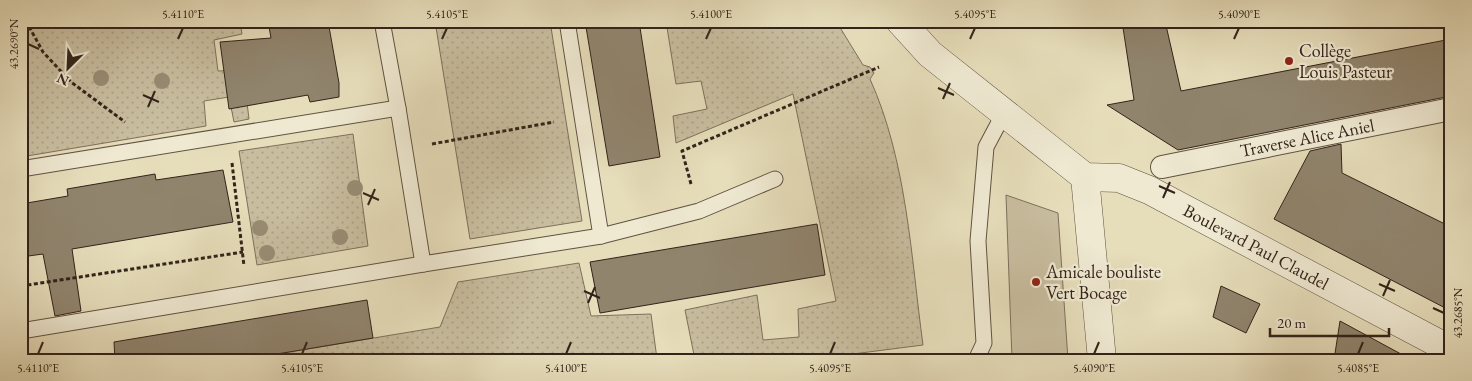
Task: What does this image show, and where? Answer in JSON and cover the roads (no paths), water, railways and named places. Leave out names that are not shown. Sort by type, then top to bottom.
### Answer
[{"type":"street","points":[[900,21],[930,54],[1084,177],[1102,360]]},
{"type":"street","name":"Traverse Alice Aniel","points":[[1162,167],[1451,109]]},
{"type":"street","name":"Boulevard Paul Claudel","points":[[1084,177],[1119,178],[1150,190],[1451,350]]},
{"type":"lane","points":[[382,21],[423,264]]},
{"type":"lane","points":[[567,21],[601,236]]},
{"type":"lane","points":[[21,168],[398,108]]},
{"type":"lane","points":[[976,360],[984,343],[978,241],[986,146],[1004,113]]},
{"type":"lane","points":[[21,331],[601,236],[699,211],[775,179]]},
{"type":"place","name":"Collège Louis Pasteur","points":[[1289,61]]},
{"type":"place","name":"Amicale bouliste Vert Bocage","points":[[1036,282]]}]
